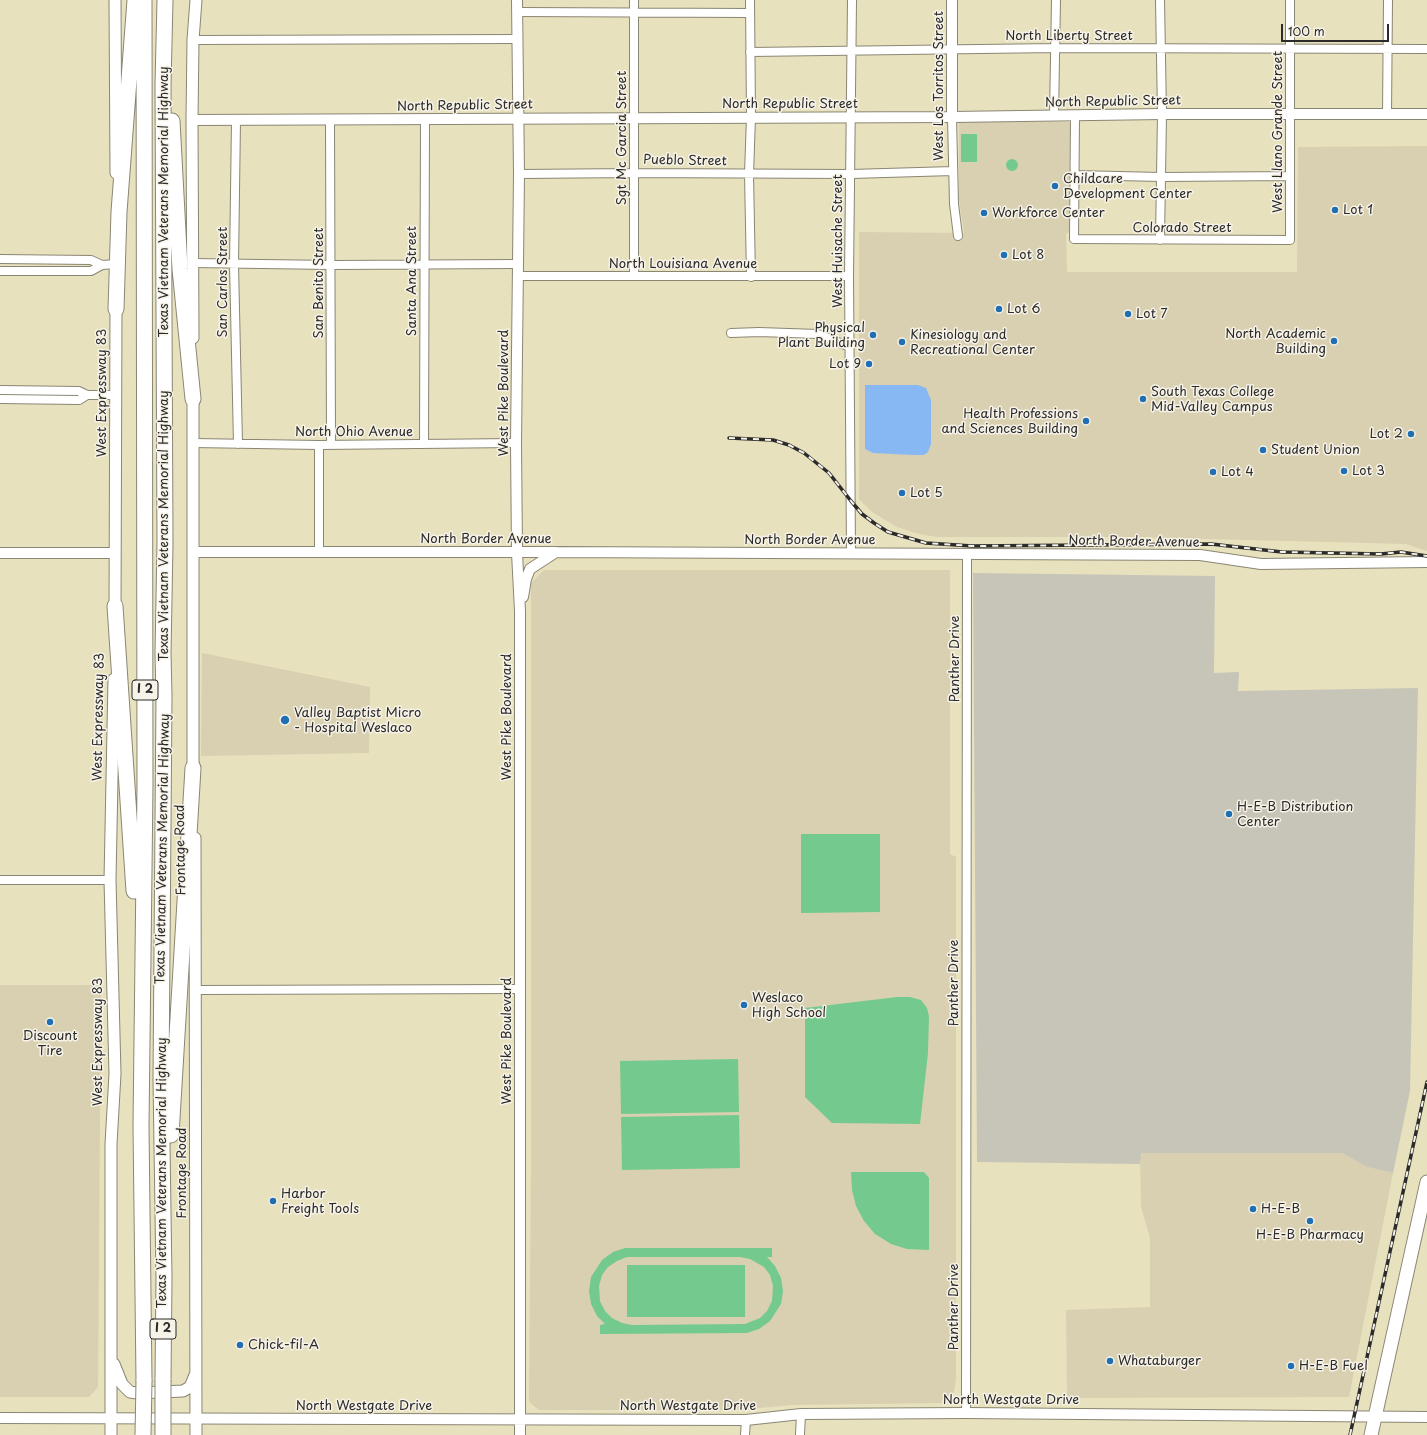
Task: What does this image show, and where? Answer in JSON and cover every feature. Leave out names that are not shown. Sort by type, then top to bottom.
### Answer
[{"type":"highway","points":[[116,308],[119,212],[135,0]]},
{"type":"highway","name":"Texas Vietnam Veterans Memorial Highway","points":[[143,1435],[142,1011],[145,785],[144,0]]},
{"type":"highway","name":"Texas Vietnam Veterans Memorial Highway","points":[[163,1435],[164,1278],[161,1079],[164,704],[163,654],[166,543],[163,101],[165,0]]},
{"type":"highway","points":[[164,36],[175,154],[180,269],[192,399]]},
{"type":"highway","points":[[115,606],[142,1011]]},
{"type":"highway","points":[[164,1278],[174,1079],[193,768]]},
{"type":"main road","name":"West Expressway 83","points":[[111,1435],[111,1144],[115,1074],[110,880],[115,606],[115,0]]},
{"type":"main road","name":"Frontage Road","points":[[196,0],[193,40],[192,120],[194,263],[192,399],[193,768],[196,860],[196,1435]]},
{"type":"main road","points":[[1371,1435],[1427,1182]]},
{"type":"main road","points":[[112,1358],[122,1384],[130,1392],[183,1391],[190,1387],[196,1371]]},
{"type":"street","name":"West Pike Boulevard","points":[[517,0],[519,174],[516,443],[517,553],[520,611],[520,1435]]},
{"type":"street","name":"Sgt Mc Garcia Street","points":[[634,0],[634,275]]},
{"type":"street","points":[[750,0],[751,117],[749,174],[751,277]]},
{"type":"street","name":"West Huisache Street","points":[[851,553],[849,276],[852,0]]},
{"type":"street","name":"West Los Torritos Street","points":[[952,0],[953,171],[954,204],[958,236]]},
{"type":"street","points":[[1054,116],[1056,0]]},
{"type":"street","points":[[1160,0],[1162,114],[1160,240]]},
{"type":"street","name":"West Llano Grande Street","points":[[1290,0],[1290,240]]},
{"type":"street","points":[[1387,114],[1389,49],[1388,0]]},
{"type":"street","points":[[517,12],[750,13]]},
{"type":"street","points":[[193,40],[517,39]]},
{"type":"street","name":"North Liberty Street","points":[[750,52],[1056,48],[1427,48]]},
{"type":"street","name":"North Republic Street","points":[[192,120],[634,117],[851,118],[1162,114],[1427,114]]},
{"type":"street","points":[[1075,116],[1075,175],[1161,177],[1290,176]]},
{"type":"street","name":"Santa Ana Street","points":[[424,444],[425,119]]},
{"type":"street","name":"San Carlos Street","points":[[236,120],[234,264],[238,444]]},
{"type":"street","name":"San Benito Street","points":[[330,120],[331,445]]},
{"type":"street","name":"Pueblo Street","points":[[519,174],[634,172],[851,174],[953,171]]},
{"type":"street","name":"Colorado Street","points":[[1075,175],[1074,239],[1290,240]]},
{"type":"street","points":[[0,259],[91,260],[102,265]]},
{"type":"street","points":[[194,263],[331,265],[517,264]]},
{"type":"street","points":[[0,271],[91,271],[102,265],[116,264]]},
{"type":"street","name":"North Louisiana Avenue","points":[[517,276],[849,276]]},
{"type":"street","points":[[731,333],[758,332],[818,334],[850,347]]},
{"type":"street","points":[[0,390],[79,391],[87,395],[116,395]]},
{"type":"street","points":[[0,399],[79,400],[87,395]]},
{"type":"street","name":"North Ohio Avenue","points":[[193,443],[319,445],[516,443]]},
{"type":"street","points":[[319,445],[319,552]]},
{"type":"street","name":"North Border Avenue","points":[[193,552],[1200,555],[1261,564],[1427,562]]},
{"type":"street","points":[[520,611],[526,578],[530,569],[556,552]]},
{"type":"street","points":[[0,553],[114,553]]},
{"type":"street","name":"Panther Drive","points":[[966,1413],[967,554]]},
{"type":"street","points":[[0,880],[110,880]]},
{"type":"street","points":[[196,990],[520,989]]},
{"type":"street","name":"North Westgate Drive","points":[[0,1418],[111,1417],[196,1419],[746,1420],[801,1414],[966,1413],[1427,1417]]},
{"type":"street","points":[[800,1435],[801,1414]]},
{"type":"street","points":[[745,1435],[746,1420]]},
{"type":"shaded area","name":"South Texas College Mid-Valley Campus","points":[[960,122],[1070,123],[1069,232],[1066,234],[1067,272],[1297,272],[1298,147],[1427,146],[1427,551],[1406,544],[1130,537],[937,537],[919,534],[897,527],[872,512],[859,499],[859,232],[964,233],[959,199]]},
{"type":"shaded area","name":"Weslaco High School","points":[[544,570],[950,570],[950,854],[956,857],[956,1379],[954,1392],[941,1403],[792,1405],[738,1410],[539,1410],[531,1404],[529,1400],[531,1153],[531,583]]},
{"type":"shaded area","points":[[973,573],[1215,576],[1214,673],[1239,672],[1238,691],[1418,688],[1410,1091],[1393,1173],[1367,1167],[1342,1153],[1141,1153],[1140,1164],[977,1162]]},
{"type":"shaded area","name":"Valley Baptist Micro - Hospital Weslaco","points":[[202,653],[370,687],[369,753],[201,756]]},
{"type":"shaded area","points":[[0,985],[101,985],[98,1387],[89,1397],[0,1397]]},
{"type":"shaded area","points":[[1140,1153],[1342,1153],[1367,1167],[1393,1173],[1349,1397],[1067,1398],[1066,1310],[1150,1307],[1150,1238],[1141,1207]]},
{"type":"green space","points":[[961,134],[977,134],[977,162],[961,162]]},
{"type":"green space","points":[[1010,159],[1014,159],[1018,165],[1014,171],[1010,171],[1006,167],[1006,163]]},
{"type":"green space","points":[[801,834],[880,834],[880,912],[801,913]]},
{"type":"green space","points":[[897,997],[910,997],[921,1000],[927,1008],[929,1016],[928,1053],[920,1124],[832,1123],[805,1097],[805,1008]]},
{"type":"green space","points":[[738,1059],[739,1112],[621,1114],[620,1061]]},
{"type":"green space","points":[[739,1115],[740,1168],[622,1170],[621,1117]]},
{"type":"green space","points":[[851,1172],[924,1172],[929,1178],[929,1250],[907,1249],[891,1244],[875,1234],[864,1221],[856,1206],[852,1190]]},
{"type":"green space","points":[[625,1248],[772,1248],[772,1257],[767,1257],[775,1266],[781,1278],[783,1291],[781,1304],[770,1321],[759,1329],[747,1333],[600,1334],[600,1325],[605,1324],[597,1316],[591,1304],[589,1291],[591,1277],[602,1260],[613,1252]],"holes":[[[627,1257],[740,1257],[750,1259],[764,1267],[770,1275],[773,1286],[772,1301],[767,1311],[760,1318],[745,1324],[632,1325],[622,1323],[612,1318],[605,1311],[600,1301],[599,1286],[602,1275],[608,1267]]]},
{"type":"green space","points":[[627,1265],[745,1265],[745,1317],[627,1317]]},
{"type":"water","points":[[865,385],[918,385],[926,388],[931,400],[931,444],[928,452],[924,455],[914,455],[873,453],[865,449]]},
{"type":"railway","points":[[729,438],[773,440],[789,445],[804,453],[829,473],[862,514],[874,523],[888,532],[926,543],[972,546],[1211,544],[1282,552],[1381,554],[1401,552],[1427,556]]},
{"type":"railway","points":[[1350,1435],[1427,1082]]},
{"type":"place","name":"Childcare Development Center","points":[[1055,186]]},
{"type":"place","name":"Lot 1","points":[[1335,210]]},
{"type":"place","name":"Workforce Center","points":[[984,213]]},
{"type":"place","name":"Lot 8","points":[[1004,255]]},
{"type":"place","name":"Lot 6","points":[[999,309]]},
{"type":"place","name":"Lot 7","points":[[1128,314]]},
{"type":"place","name":"Physical Plant Building","points":[[873,335]]},
{"type":"place","name":"North Academic Building","points":[[1334,341]]},
{"type":"place","name":"Kinesiology and Recreational Center","points":[[902,342]]},
{"type":"place","name":"Lot 9","points":[[869,364]]},
{"type":"place","name":"South Texas College Mid-Valley Campus","points":[[1143,399]]},
{"type":"place","name":"Health Professions and Sciences Building","points":[[1086,421]]},
{"type":"place","name":"Lot 2","points":[[1411,434]]},
{"type":"place","name":"Student Union","points":[[1263,450]]},
{"type":"place","name":"Lot 3","points":[[1344,471]]},
{"type":"place","name":"Lot 4","points":[[1213,472]]},
{"type":"place","name":"Lot 5","points":[[902,493]]},
{"type":"place","name":"Valley Baptist Micro - Hospital Weslaco","points":[[285,720]]},
{"type":"place","name":"H-E-B Distribution Center","points":[[1229,814]]},
{"type":"place","name":"Weslaco High School","points":[[744,1005]]},
{"type":"place","name":"Discount Tire","points":[[50,1022]]},
{"type":"place","name":"Harbor Freight Tools","points":[[273,1201]]},
{"type":"place","name":"H-E-B","points":[[1253,1209]]},
{"type":"place","name":"H-E-B Pharmacy","points":[[1310,1221]]},
{"type":"place","name":"Chick-fil-A","points":[[240,1345]]},
{"type":"place","name":"Whataburger","points":[[1110,1361]]},
{"type":"place","name":"H-E-B Fuel","points":[[1291,1366]]}]
